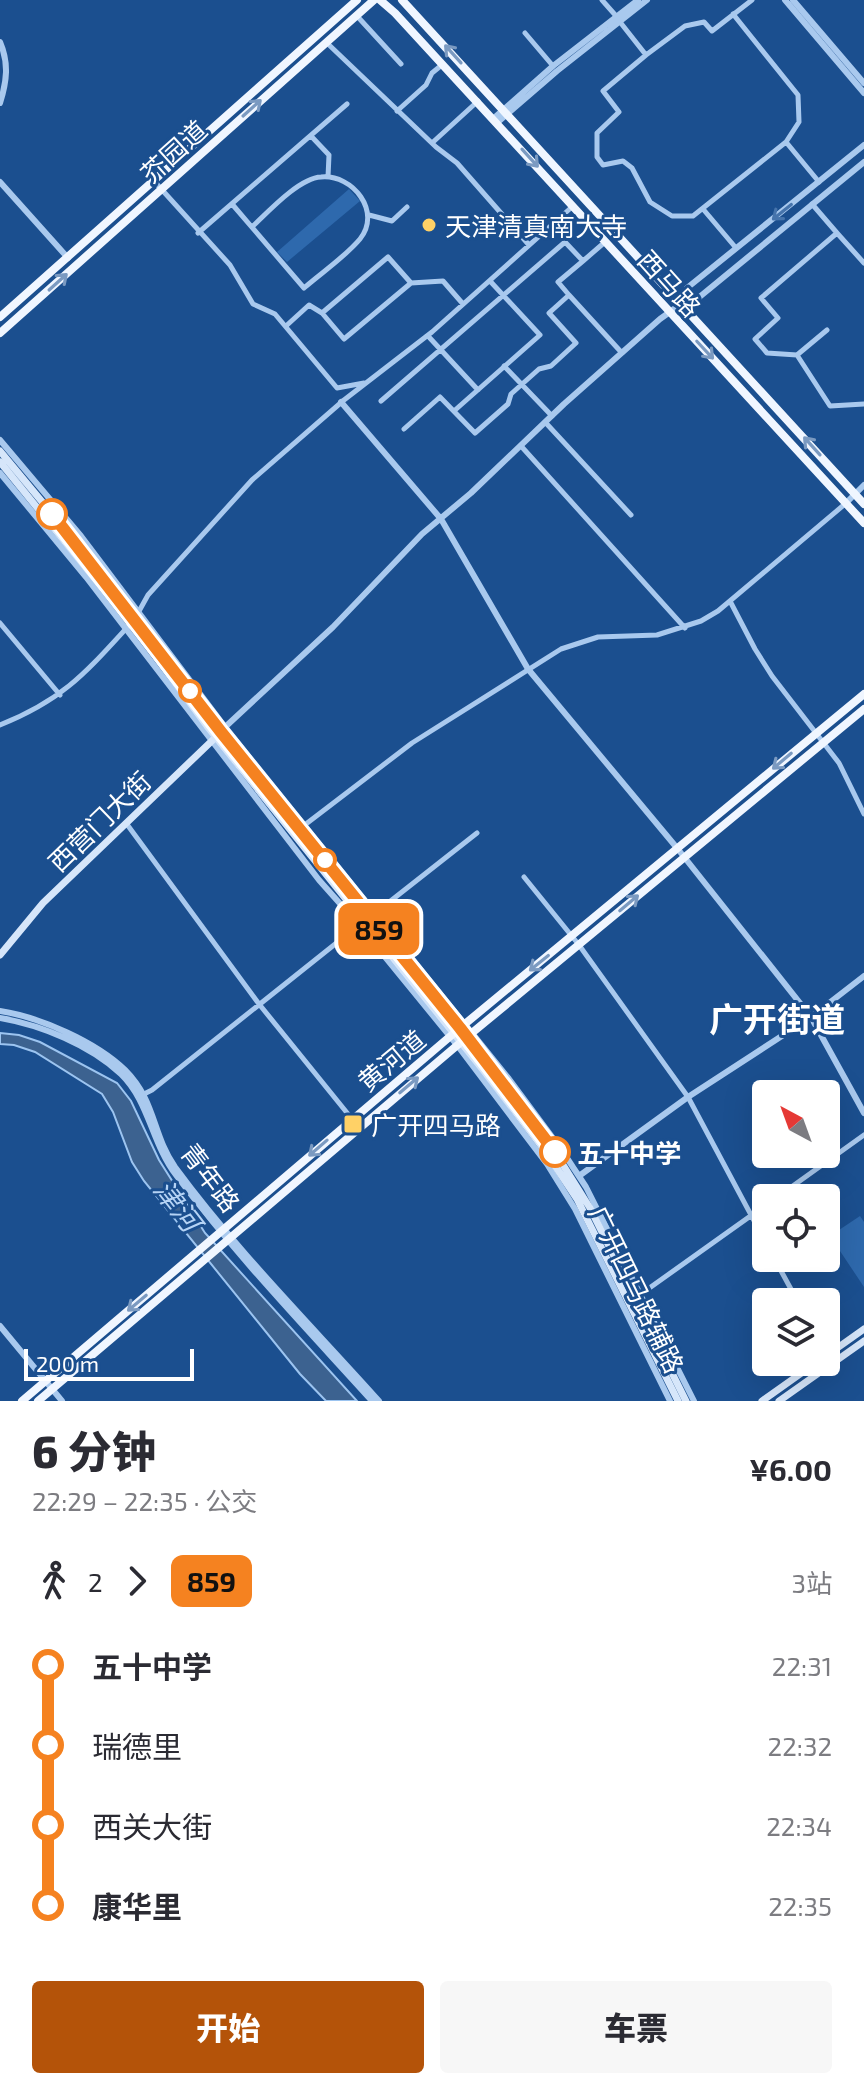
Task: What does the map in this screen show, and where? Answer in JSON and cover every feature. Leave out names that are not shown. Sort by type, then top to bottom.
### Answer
[{"type":"main road","name":"芥园道","points":[[0,317],[357,0]]},
{"type":"main road","name":"芥园道","points":[[0,333],[377,0]]},
{"type":"main road","name":"西马路","points":[[377,0],[496,120],[864,523]]},
{"type":"main road","name":"西马路","points":[[402,0],[860,497]]},
{"type":"main road","points":[[0,451],[218,734],[457,1030],[570,1182],[686,1401]]},
{"type":"main road","points":[[0,462],[132,621]]},
{"type":"main road","name":"黄河道","points":[[22,1401],[49,1385],[203,1260],[223,1236],[352,1119],[864,694]]},
{"type":"main road","name":"黄河道","points":[[38,1401],[49,1385],[197,1253],[223,1236],[864,709]]},
{"type":"main road","name":"西营门大街","points":[[0,955],[43,903],[218,734]]},
{"type":"main road","name":"西营门大街","points":[[0,946],[9,941]]},
{"type":"main road","points":[[570,1182],[678,1401]]},
{"type":"main road","points":[[840,1345],[864,1329]]},
{"type":"main road","points":[[779,1401],[864,1341]]},
{"type":"main road","points":[[762,1401],[797,1376]]},
{"type":"street","points":[[602,0],[646,55]]},
{"type":"street","points":[[505,112],[638,0]]},
{"type":"street","points":[[496,120],[553,66],[647,0]]},
{"type":"street","points":[[733,14],[798,95],[799,122],[786,142],[703,209],[693,216],[672,216],[650,202],[632,168],[623,161],[603,165],[597,157],[597,133],[619,112],[603,91],[685,26],[704,22],[712,31],[733,14],[752,0]]},
{"type":"street","points":[[785,0],[864,93]]},
{"type":"street","points":[[793,0],[864,83]]},
{"type":"street","points":[[356,16],[401,64]]},
{"type":"street","points":[[525,33],[553,66]]},
{"type":"street","points":[[0,42],[7,62],[7,75],[0,103]]},
{"type":"street","points":[[326,42],[397,111],[457,163],[529,245]]},
{"type":"street","points":[[397,111],[426,85],[432,73],[443,64]]},
{"type":"street","points":[[432,143],[478,101]]},
{"type":"street","points":[[198,233],[347,104]]},
{"type":"street","points":[[311,136],[329,155],[328,177]]},
{"type":"street","points":[[786,142],[819,182]]},
{"type":"street","points":[[681,304],[687,288],[864,145]]},
{"type":"street","points":[[218,734],[333,627],[422,534],[622,353],[681,304],[697,299],[864,162]]},
{"type":"street","points":[[232,204],[304,288],[361,238],[369,219],[364,202],[353,188],[339,179],[320,177],[302,183],[252,227]]},
{"type":"street","points":[[154,181],[230,265],[253,304],[275,314],[337,388],[366,382]]},
{"type":"street","points":[[0,182],[68,258]]},
{"type":"street","points":[[812,204],[864,263]]},
{"type":"street","points":[[0,725],[32,712],[60,695],[97,661],[132,621],[148,595],[252,480],[341,402],[428,336],[573,206]]},
{"type":"street","points":[[368,215],[392,221],[407,207]]},
{"type":"street","points":[[703,209],[736,248]]},
{"type":"street","points":[[827,330],[797,355],[767,353],[755,339],[778,318],[761,298],[837,233]]},
{"type":"street","points":[[606,241],[558,282],[622,353]]},
{"type":"street","points":[[381,401],[565,242],[583,261]]},
{"type":"street","points":[[322,313],[388,257],[411,283]]},
{"type":"street","points":[[286,326],[309,305],[322,313],[344,339],[411,283],[443,281],[463,304]]},
{"type":"street","points":[[454,411],[540,335],[490,281]]},
{"type":"street","points":[[404,429],[440,397],[475,433],[508,404],[511,394],[521,384],[539,369],[551,366],[576,343],[549,313],[569,295]]},
{"type":"street","points":[[428,336],[478,390]]},
{"type":"street","points":[[797,355],[830,406],[864,404]]},
{"type":"street","points":[[504,366],[552,416]]},
{"type":"street","points":[[341,402],[441,519],[528,669],[685,857],[811,1017],[864,1113]]},
{"type":"street","points":[[545,422],[631,515]]},
{"type":"street","points":[[0,440],[81,536],[132,621],[218,734]]},
{"type":"street","points":[[521,446],[685,628]]},
{"type":"street","points":[[0,473],[23,504],[132,621],[297,832],[319,880],[367,919],[464,1039],[550,1133],[570,1182],[641,1294],[694,1401]]},
{"type":"street","points":[[297,832],[412,743],[528,669],[578,642],[598,637],[657,635],[685,628],[731,603],[846,503],[860,497],[864,485]]},
{"type":"street","points":[[731,603],[762,661],[839,763],[864,814]]},
{"type":"street","points":[[0,623],[60,695]]},
{"type":"street","points":[[126,823],[259,1004],[352,1119]]},
{"type":"street","points":[[142,1095],[477,833]]},
{"type":"street","points":[[524,877],[579,945],[688,1097],[751,1216],[641,1294]]},
{"type":"street","points":[[570,1182],[688,1097],[811,1017],[864,976]]},
{"type":"street","name":"青年路","points":[[0,1011],[42,1022],[100,1051],[126,1071],[142,1095],[171,1161],[223,1236],[372,1401]]},
{"type":"street","name":"青年路","points":[[0,1018],[39,1028],[84,1049],[116,1070],[142,1095]]},
{"type":"street","points":[[796,1184],[864,1135]]},
{"type":"street","name":"广开四马路辅路","points":[[570,1182],[670,1401]]},
{"type":"street","name":"青年路","points":[[223,1236],[379,1401]]},
{"type":"street","points":[[0,1326],[62,1401]]},
{"type":"shaded area","points":[[349,189],[360,201],[287,262],[277,252]]},
{"type":"shaded area","points":[[860,1216],[864,1222],[864,1287],[840,1251],[840,1229]]},
{"type":"water","name":"津河","points":[[0,1033],[40,1042],[117,1083],[131,1101],[159,1160],[205,1233],[357,1401],[326,1401],[300,1374],[144,1181],[132,1162],[113,1112],[102,1094],[35,1052],[0,1044]]},
{"type":"bus line","name":"859","points":[[52,514],[555,1152]]},
{"type":"place","name":"天津清真南大寺","points":[[429,225]]},
{"type":"place","name":"广开四马路","points":[[353,1124]]},
{"type":"place","name":"五十中学","points":[[555,1152]]},
{"type":"district","name":"广开街道","points":[[777,1018]]}]
